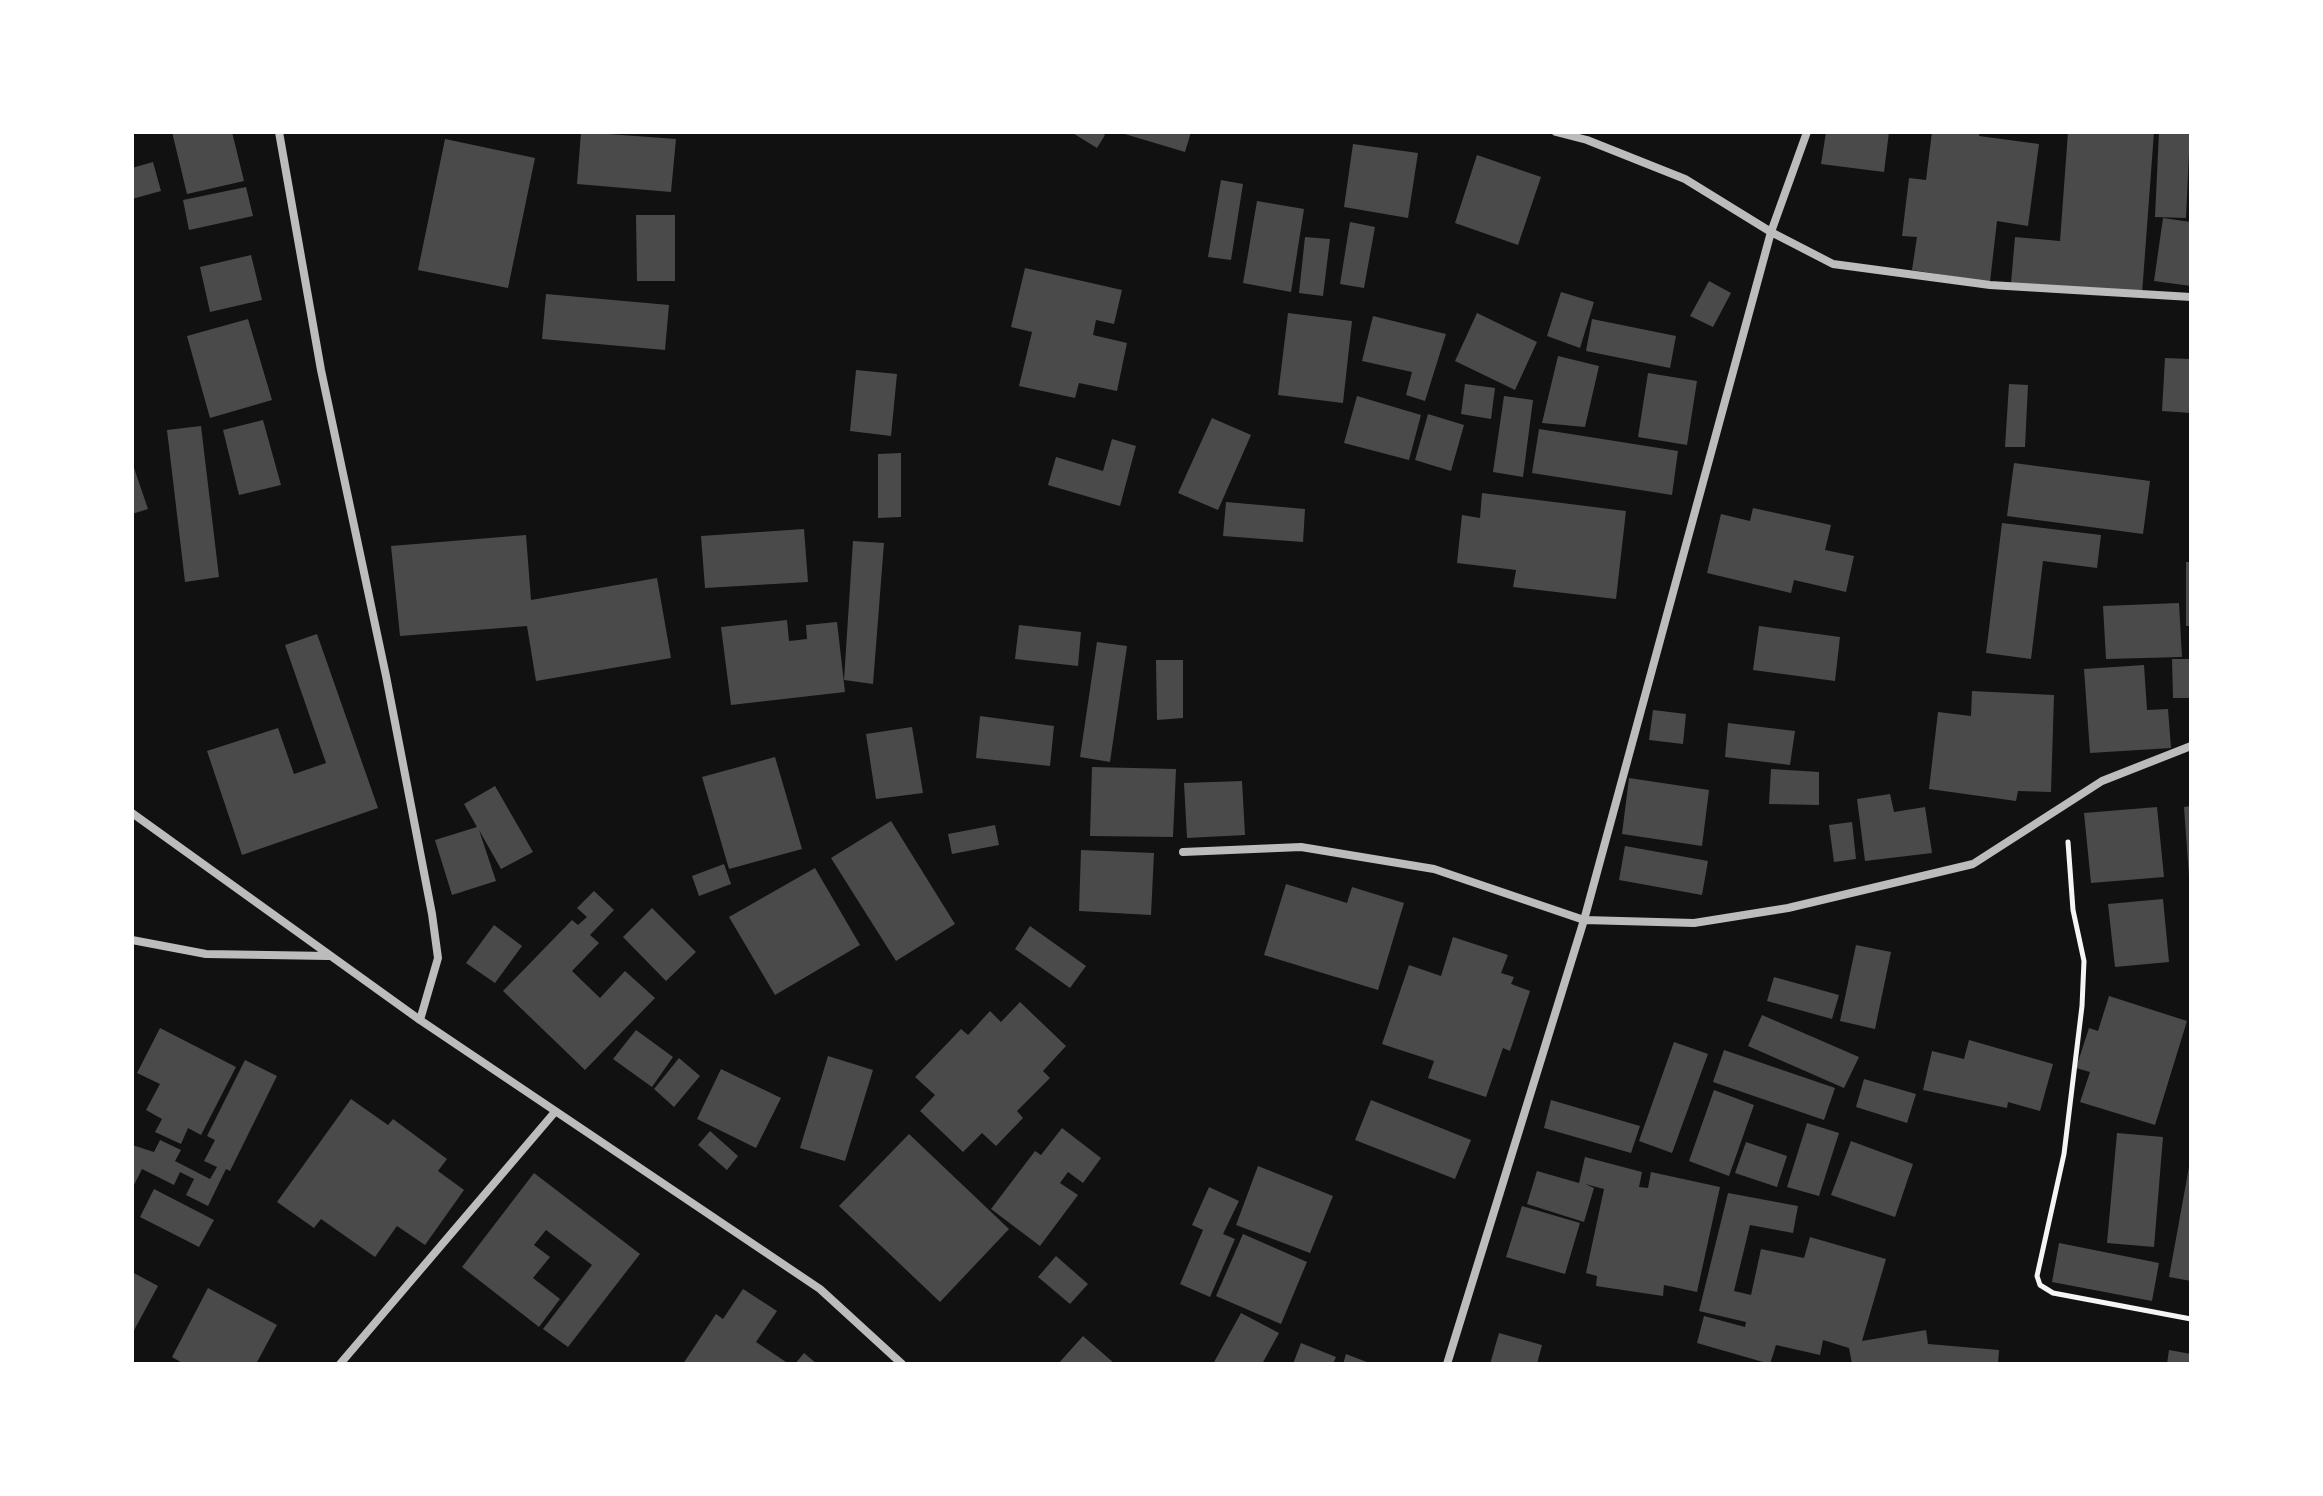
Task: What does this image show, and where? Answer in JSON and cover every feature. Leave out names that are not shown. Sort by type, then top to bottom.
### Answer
[{"type":"street","points":[[279,132],[321,370],[386,676],[432,914],[438,958],[420,1020]]},
{"type":"street","points":[[1556,132],[1587,140],[1685,179],[1771,232],[1833,264],[1990,285],[2191,297]]},
{"type":"street","points":[[1447,1364],[1584,920],[1771,232],[1807,132]]},
{"type":"street","points":[[1183,852],[1301,847],[1419,867],[1584,920],[1694,923],[1788,908],[1973,864],[2102,781],[2191,746]]},
{"type":"street","points":[[132,813],[554,1113],[820,1289],[902,1364]]},
{"type":"street","points":[[132,940],[206,954],[330,956]]},
{"type":"street","points":[[340,1364],[554,1113]]},
{"type":"path","points":[[2065,805],[2073,910],[2084,961],[2082,1006],[2064,1154],[2037,1276],[2040,1285],[2053,1293],[2191,1319]]},
{"type":"building","points":[[172,132],[232,132],[244,181],[187,194]]},
{"type":"building","points":[[581,132],[676,139],[671,192],[577,184]]},
{"type":"building","points":[[1071,132],[1101,132],[1105,135],[1097,148]]},
{"type":"building","points":[[1118,132],[1191,132],[1185,152]]},
{"type":"building","points":[[1826,132],[1889,132],[1884,172],[1821,164]]},
{"type":"building","points":[[1932,132],[1980,132],[1979,136],[2039,144],[2028,226],[1997,221],[1990,282],[1912,270],[1917,237],[1902,236],[1909,178],[1926,180]]},
{"type":"building","points":[[2068,132],[2154,132],[2142,294],[2011,283],[2015,237],[2060,241]]},
{"type":"building","points":[[2159,132],[2190,132],[2186,218],[2155,217]]},
{"type":"building","points":[[445,139],[535,158],[508,288],[418,270]]},
{"type":"building","points":[[1353,144],[1418,153],[1408,218],[1344,207]]},
{"type":"building","points":[[1477,155],[1541,177],[1518,245],[1455,223]]},
{"type":"building","points":[[153,162],[161,191],[132,199],[132,168]]},
{"type":"building","points":[[1221,180],[1243,184],[1231,260],[1208,257]]},
{"type":"building","points":[[246,187],[253,216],[189,230],[183,200]]},
{"type":"building","points":[[1257,201],[1304,209],[1291,292],[1243,283]]},
{"type":"building","points":[[636,215],[675,215],[675,281],[637,281]]},
{"type":"building","points":[[2163,218],[2191,222],[2191,286],[2154,281]]},
{"type":"building","points":[[1350,222],[1375,227],[1364,288],[1340,284]]},
{"type":"building","points":[[1305,237],[1330,239],[1323,296],[1299,293]]},
{"type":"building","points":[[251,255],[262,300],[210,312],[200,267]]},
{"type":"building","points":[[1025,268],[1122,290],[1114,324],[1096,320],[1093,335],[1127,343],[1117,391],[1079,383],[1075,398],[1019,386],[1032,332],[1011,327]]},
{"type":"building","points":[[1709,281],[1731,293],[1713,327],[1690,316]]},
{"type":"building","points":[[1561,292],[1594,302],[1580,348],[1547,336]]},
{"type":"building","points":[[546,294],[669,305],[665,350],[542,339]]},
{"type":"building","points":[[1288,313],[1352,321],[1343,403],[1278,395]]},
{"type":"building","points":[[1477,313],[1537,342],[1515,390],[1455,361]]},
{"type":"building","points":[[1373,316],[1446,334],[1425,401],[1406,395],[1412,372],[1362,361]]},
{"type":"building","points":[[248,319],[272,400],[210,418],[187,336]]},
{"type":"building","points":[[1592,319],[1676,336],[1670,368],[1586,351]]},
{"type":"building","points":[[1558,356],[1599,366],[1585,427],[1542,423]]},
{"type":"building","points":[[2165,358],[2191,359],[2191,413],[2162,411]]},
{"type":"building","points":[[856,370],[897,374],[891,436],[850,431]]},
{"type":"building","points":[[1648,373],[1697,381],[1687,445],[1638,437]]},
{"type":"building","points":[[1465,384],[1495,388],[1491,419],[1461,414]]},
{"type":"building","points":[[2009,384],[2028,385],[2025,447],[2005,447]]},
{"type":"building","points":[[1357,396],[1421,415],[1409,460],[1344,443]]},
{"type":"building","points":[[1504,396],[1533,400],[1523,477],[1493,472]]},
{"type":"building","points":[[1428,414],[1464,425],[1451,471],[1415,460]]},
{"type":"building","points":[[1212,418],[1251,435],[1218,510],[1178,493]]},
{"type":"building","points":[[263,420],[281,485],[239,495],[223,430]]},
{"type":"building","points":[[201,426],[219,577],[185,582],[167,430]]},
{"type":"building","points":[[1539,429],[1678,451],[1672,495],[1532,473]]},
{"type":"building","points":[[1112,439],[1136,446],[1120,506],[1048,485],[1056,457],[1103,471]]},
{"type":"building","points":[[901,453],[901,517],[878,518],[878,454]]},
{"type":"building","points":[[132,462],[148,509],[132,514]]},
{"type":"building","points":[[2014,463],[2150,481],[2143,534],[2007,516]]},
{"type":"building","points":[[1482,493],[1626,511],[1616,599],[1513,587],[1516,570],[1457,563],[1462,515],[1480,518]]},
{"type":"building","points":[[1226,502],[1305,509],[1303,542],[1223,536]]},
{"type":"building","points":[[1753,508],[1831,525],[1825,550],[1854,556],[1846,592],[1794,580],[1791,593],[1707,573],[1721,514],[1750,521]]},
{"type":"building","points":[[2002,523],[2101,535],[2097,568],[2043,561],[2031,659],[1986,653]]},
{"type":"building","points":[[804,529],[808,582],[705,588],[701,536]]},
{"type":"building","points":[[526,535],[531,600],[657,578],[671,658],[536,681],[527,626],[400,636],[391,546]]},
{"type":"building","points":[[853,541],[884,543],[873,684],[844,680]]},
{"type":"building","points":[[2186,562],[2191,562],[2191,626],[2186,626]]},
{"type":"building","points":[[2179,603],[2182,657],[2106,659],[2103,606]]},
{"type":"building","points":[[787,620],[789,641],[807,639],[806,625],[837,622],[845,692],[731,705],[721,627]]},
{"type":"building","points":[[1019,625],[1081,632],[1078,666],[1015,659]]},
{"type":"building","points":[[1759,626],[1840,637],[1835,681],[1753,670]]},
{"type":"building","points":[[317,634],[378,808],[242,855],[207,751],[278,728],[294,774],[326,763],[285,645]]},
{"type":"building","points":[[1097,642],[1127,646],[1110,762],[1080,757]]},
{"type":"building","points":[[2172,659],[2191,659],[2191,698],[2173,698]]},
{"type":"building","points":[[1156,660],[1183,660],[1183,718],[1157,720]]},
{"type":"building","points":[[2144,665],[2147,710],[2168,709],[2171,748],[2090,753],[2084,669]]},
{"type":"building","points":[[1972,691],[2054,695],[2051,792],[2018,791],[2016,801],[1929,789],[1938,712],[1971,716]]},
{"type":"building","points":[[1653,710],[1686,714],[1683,744],[1649,740]]},
{"type":"building","points":[[980,716],[1054,726],[1050,766],[976,758]]},
{"type":"building","points":[[1728,723],[1795,731],[1790,765],[1725,757]]},
{"type":"building","points":[[912,727],[923,793],[876,799],[866,734]]},
{"type":"building","points":[[775,757],[802,849],[729,869],[702,777]]},
{"type":"building","points":[[1092,767],[1176,769],[1173,837],[1090,836]]},
{"type":"building","points":[[1771,769],[1819,772],[1819,805],[1769,804]]},
{"type":"building","points":[[1629,778],[1709,790],[1702,846],[1622,834]]},
{"type":"building","points":[[1242,781],[1245,835],[1187,838],[1184,783]]},
{"type":"building","points":[[495,786],[533,852],[501,869],[479,830],[496,881],[452,895],[435,840],[477,827],[464,804]]},
{"type":"building","points":[[1890,794],[1894,812],[1925,807],[1932,853],[1865,861],[1857,799]]},
{"type":"building","points":[[2191,806],[2191,876],[2189,876],[2184,807]]},
{"type":"building","points":[[2157,807],[2164,877],[2091,883],[2084,813]]},
{"type":"building","points":[[891,821],[955,924],[896,961],[831,858]]},
{"type":"building","points":[[1852,822],[1856,859],[1834,862],[1829,825]]},
{"type":"building","points":[[995,825],[999,845],[952,854],[948,834]]},
{"type":"building","points":[[1625,846],[1708,861],[1702,895],[1619,880]]},
{"type":"building","points":[[1081,850],[1154,853],[1151,915],[1079,911]]},
{"type":"building","points":[[724,864],[731,884],[699,896],[692,876]]},
{"type":"building","points":[[815,868],[860,945],[775,995],[729,917]]},
{"type":"building","points":[[1286,884],[1347,903],[1352,887],[1404,903],[1378,990],[1264,955]]},
{"type":"building","points":[[594,891],[614,910],[590,935],[599,943],[572,971],[600,998],[625,971],[655,998],[585,1070],[503,991],[572,920],[578,925],[587,917],[577,908]]},
{"type":"building","points":[[2163,899],[2169,962],[2115,967],[2108,904]]},
{"type":"building","points":[[652,908],[696,952],[666,981],[623,937]]},
{"type":"building","points":[[494,925],[522,946],[495,983],[466,963]]},
{"type":"building","points":[[1030,926],[1086,966],[1070,988],[1015,949]]},
{"type":"building","points":[[1453,937],[1508,955],[1501,973],[1514,977],[1511,984],[1530,991],[1510,1051],[1503,1048],[1486,1097],[1428,1078],[1434,1061],[1382,1044],[1409,965],[1441,976]]},
{"type":"building","points":[[1856,945],[1891,952],[1875,1029],[1840,1021]]},
{"type":"building","points":[[1774,977],[1839,995],[1832,1019],[1767,1001]]},
{"type":"building","points":[[2109,996],[2187,1021],[2155,1125],[2080,1102],[2090,1072],[2076,1068],[2089,1028],[2098,1031]]},
{"type":"building","points":[[1020,1002],[1066,1046],[1043,1071],[1050,1078],[1017,1111],[1023,1118],[996,1146],[982,1133],[963,1152],[920,1111],[935,1095],[915,1077],[961,1029],[968,1035],[990,1011],[1001,1022]]},
{"type":"building","points":[[1762,1015],[1859,1057],[1844,1088],[1748,1046]]},
{"type":"building","points":[[160,1028],[236,1067],[201,1135],[188,1128],[181,1144],[155,1132],[162,1119],[146,1110],[160,1084],[137,1073]]},
{"type":"building","points":[[636,1030],[673,1057],[652,1087],[613,1059]]},
{"type":"building","points":[[1969,1040],[2053,1064],[2040,1111],[2008,1102],[2007,1108],[1923,1090],[1932,1051],[1964,1059]]},
{"type":"building","points":[[1674,1042],[1708,1054],[1672,1153],[1639,1141]]},
{"type":"building","points":[[1724,1050],[1835,1088],[1824,1120],[1713,1082]]},
{"type":"building","points":[[828,1056],[873,1070],[845,1161],[800,1148]]},
{"type":"building","points":[[679,1058],[700,1076],[674,1107],[654,1089]]},
{"type":"building","points":[[245,1060],[277,1076],[230,1171],[226,1169],[208,1206],[186,1195],[194,1179],[180,1172],[174,1185],[142,1169],[132,1189],[132,1145],[154,1152],[160,1140],[181,1150],[175,1161],[210,1179],[217,1167],[204,1161],[215,1140],[207,1136]]},
{"type":"building","points":[[721,1069],[781,1098],[756,1148],[697,1119]]},
{"type":"building","points":[[1864,1079],[1916,1094],[1907,1123],[1856,1107]]},
{"type":"building","points":[[1714,1090],[1754,1105],[1729,1176],[1689,1161]]},
{"type":"building","points":[[351,1099],[388,1125],[393,1119],[447,1159],[438,1171],[464,1190],[425,1245],[397,1226],[375,1257],[321,1219],[314,1228],[277,1202]]},
{"type":"building","points":[[1371,1100],[1471,1140],[1455,1179],[1355,1140]]},
{"type":"building","points":[[1551,1100],[1640,1126],[1631,1153],[1544,1128]]},
{"type":"building","points":[[1807,1123],[1839,1133],[1819,1196],[1787,1187]]},
{"type":"building","points":[[1062,1128],[1101,1158],[1083,1183],[1068,1172],[1060,1183],[1078,1195],[1040,1246],[991,1209],[1035,1151],[1041,1155]]},
{"type":"building","points":[[710,1131],[738,1156],[727,1170],[698,1145]]},
{"type":"building","points":[[2117,1133],[2163,1137],[2154,1247],[2107,1243]]},
{"type":"building","points":[[909,1134],[1009,1229],[940,1302],[839,1206]]},
{"type":"building","points":[[1851,1141],[1913,1164],[1895,1217],[1831,1195]]},
{"type":"building","points":[[1746,1142],[1787,1156],[1777,1187],[1735,1173]]},
{"type":"building","points":[[1585,1157],[1642,1172],[1639,1187],[1648,1188],[1651,1172],[1720,1187],[1697,1292],[1664,1285],[1663,1296],[1596,1286],[1597,1276],[1586,1273],[1604,1189],[1585,1184],[1594,1188],[1584,1222],[1527,1204],[1537,1171],[1579,1183]]},
{"type":"building","points":[[1258,1166],[1333,1196],[1310,1253],[1236,1225]]},
{"type":"building","points":[[2191,1167],[2191,1281],[2169,1277]]},
{"type":"building","points":[[534,1173],[640,1254],[568,1347],[543,1329],[592,1265],[546,1230],[534,1245],[550,1257],[533,1278],[560,1299],[539,1327],[462,1267]]},
{"type":"building","points":[[1209,1187],[1239,1201],[1223,1234],[1235,1239],[1210,1297],[1180,1284],[1203,1230],[1192,1225]]},
{"type":"building","points":[[154,1189],[214,1220],[199,1247],[140,1217]]},
{"type":"building","points":[[1728,1193],[1798,1206],[1793,1233],[1750,1225],[1734,1291],[1751,1295],[1761,1249],[1804,1258],[1810,1237],[1886,1259],[1862,1341],[1926,1330],[1928,1344],[1999,1350],[1998,1364],[1852,1364],[1849,1348],[1823,1340],[1820,1355],[1776,1345],[1770,1364],[1697,1343],[1704,1316],[1745,1327],[1746,1322],[1699,1311]]},
{"type":"building","points":[[1522,1206],[1580,1223],[1565,1274],[1506,1257]]},
{"type":"building","points":[[1243,1234],[1307,1262],[1281,1324],[1216,1296]]},
{"type":"building","points":[[2059,1243],[2159,1263],[2152,1301],[2052,1282]]},
{"type":"building","points":[[1056,1256],[1088,1284],[1070,1304],[1038,1277]]},
{"type":"building","points":[[132,1272],[158,1286],[132,1334]]},
{"type":"building","points":[[208,1288],[277,1325],[256,1364],[184,1364],[172,1357]]},
{"type":"building","points":[[743,1289],[777,1311],[756,1342],[789,1364],[683,1364],[716,1314],[723,1319]]},
{"type":"building","points":[[1241,1313],[1279,1333],[1262,1364],[1213,1364]]},
{"type":"building","points":[[1499,1333],[1542,1345],[1537,1364],[1490,1364]]},
{"type":"building","points":[[1083,1336],[1115,1364],[1058,1364]]},
{"type":"building","points":[[1301,1343],[1336,1357],[1333,1364],[1293,1364]]},
{"type":"building","points":[[2169,1350],[2191,1354],[2191,1364],[2167,1364]]},
{"type":"building","points":[[804,1353],[817,1364],[795,1364]]},
{"type":"building","points":[[1346,1354],[1372,1364],[1343,1364]]}]
